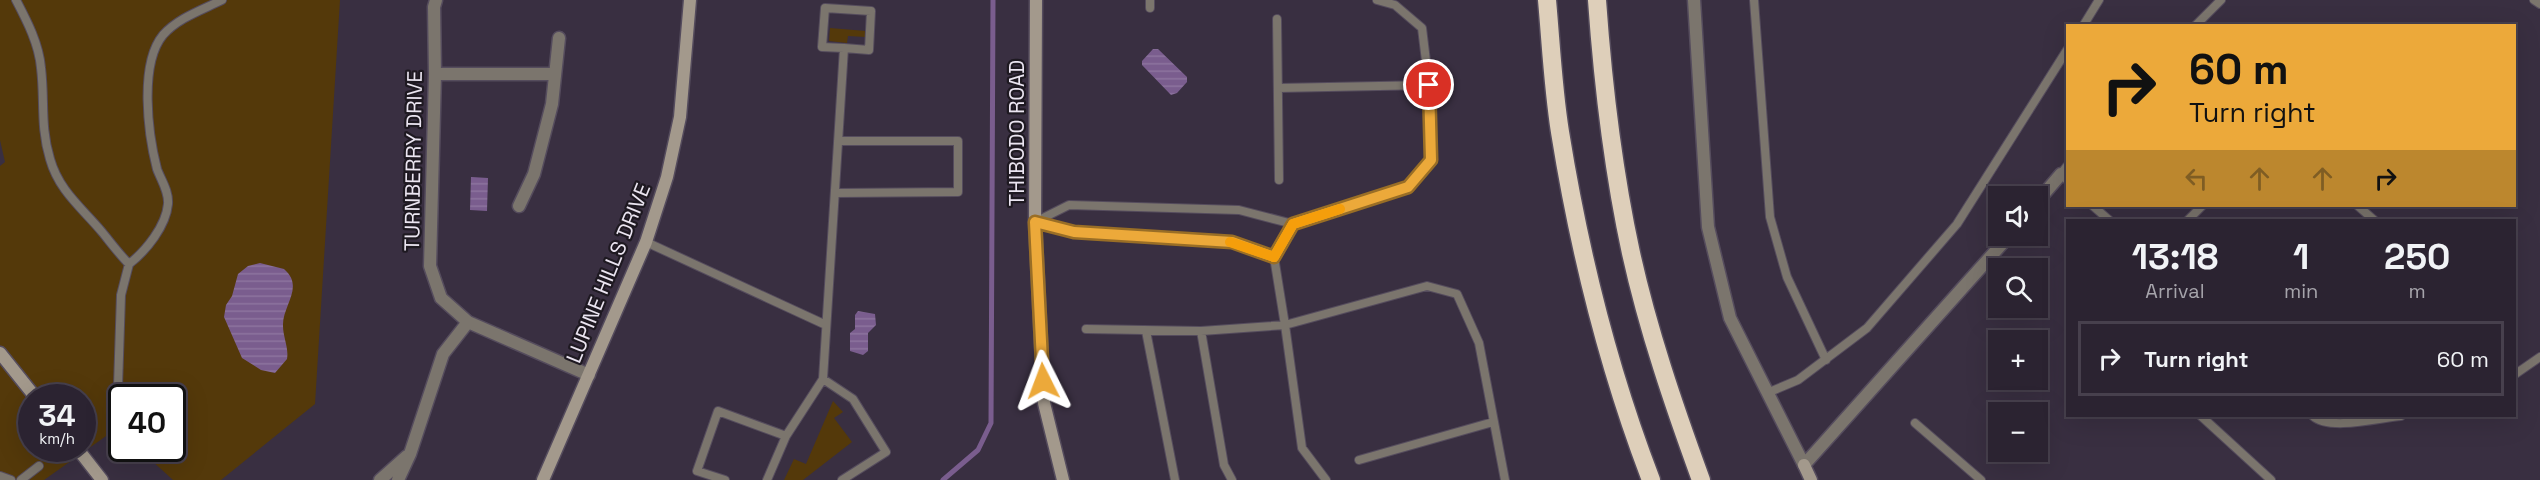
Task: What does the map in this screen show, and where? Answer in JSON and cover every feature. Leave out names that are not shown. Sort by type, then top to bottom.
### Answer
[{"type":"highway","points":[[1547,0],[1560,129],[1581,245],[1610,355],[1651,480]]},
{"type":"highway","points":[[1597,0],[1601,59],[1616,172],[1632,255],[1658,352],[1701,480]]},
{"type":"street","name":"TURNBERRY DRIVE","points":[[436,0],[434,7],[435,74],[430,266],[441,298],[468,322],[589,375]]},
{"type":"street","name":"LUPINE HILLS DRIVE","points":[[543,480],[646,242],[667,177],[680,117],[690,0]]},
{"type":"street","name":"THIBODO ROAD","points":[[1036,0],[1035,222],[1044,403],[1063,480]]},
{"type":"street","points":[[1694,0],[1707,227],[1730,318],[1811,480]]},
{"type":"street","points":[[519,206],[534,174],[552,104],[560,38]]},
{"type":"street","points":[[435,74],[554,74]]},
{"type":"street","points":[[2048,191],[2065,173]]},
{"type":"street","points":[[1804,465],[2000,246]]},
{"type":"street","points":[[398,480],[410,454],[443,354],[468,322]]},
{"type":"street","points":[[0,352],[25,384]]},
{"type":"street","points":[[380,480],[410,454]]},
{"type":"street","points":[[88,462],[102,480]]},
{"type":"lane","points":[[16,0],[32,33],[38,54],[41,68],[42,123],[56,176],[72,201],[129,264]]},
{"type":"lane","points":[[118,384],[122,295],[129,264],[137,258],[156,233],[167,207],[166,192],[153,148],[150,118],[149,72],[155,48],[174,26],[222,0]]},
{"type":"lane","points":[[1035,222],[1069,205],[1239,210],[1293,224],[1408,187],[1431,160],[1429,85],[1422,28],[1395,2],[1377,0]]},
{"type":"lane","points":[[1754,0],[1770,217],[1787,277],[1826,360]]},
{"type":"lane","points":[[2084,24],[2099,0]]},
{"type":"lane","points":[[2197,24],[2221,0]]},
{"type":"lane","points":[[2534,0],[2540,4]]},
{"type":"lane","points":[[825,8],[871,11],[869,50],[844,48],[822,47],[825,8]]},
{"type":"lane","points":[[1277,19],[1279,180]]},
{"type":"lane","points":[[767,480],[786,436],[823,379],[844,48]]},
{"type":"lane","points":[[1767,393],[1798,380],[1866,328],[1957,224],[2066,52]]},
{"type":"lane","points":[[1278,88],[1429,85]]},
{"type":"lane","points":[[835,193],[958,192],[958,141],[838,141]]},
{"type":"lane","points":[[2094,207],[2108,219]]},
{"type":"lane","points":[[2189,219],[2201,207]]},
{"type":"lane","points":[[2359,207],[2373,219]]},
{"type":"lane","points":[[1035,222],[1074,232],[1232,242],[1274,257]]},
{"type":"lane","points":[[1293,224],[1274,257],[1302,448],[1326,480]]},
{"type":"lane","points":[[646,242],[826,325]]},
{"type":"lane","points":[[1086,329],[1201,331],[1285,325],[1427,286],[1457,294],[1479,343],[1505,480]]},
{"type":"lane","points":[[1146,331],[1175,480]]},
{"type":"lane","points":[[1201,331],[1224,465],[1232,480]]},
{"type":"lane","points":[[2516,374],[2540,357]]},
{"type":"lane","points":[[823,379],[853,399],[886,452],[842,480]]},
{"type":"lane","points":[[725,480],[697,471],[718,411],[786,436]]},
{"type":"lane","points":[[2202,417],[2271,480]]},
{"type":"lane","points":[[2314,417],[2318,420],[2337,423],[2392,417]]},
{"type":"lane","points":[[1359,460],[1493,422]]},
{"type":"lane","points":[[1915,423],[1981,480]]},
{"type":"lane","points":[[21,480],[39,466]]},
{"type":"lane","points":[[0,476],[11,480]]},
{"type":"shaded area","points":[[0,0],[340,0],[315,404],[221,480],[173,480],[153,462],[186,462],[186,384],[108,384],[108,435],[96,443],[96,384],[18,384],[18,462],[69,462],[44,480],[0,480],[0,166],[5,162],[0,140]]},
{"type":"shaded area","points":[[830,28],[866,31],[866,37],[848,36],[847,43],[829,41]]},
{"type":"shaded area","points":[[1153,49],[1158,49],[1187,77],[1187,82],[1177,93],[1171,95],[1142,65],[1142,61]]},
{"type":"shaded area","points":[[471,177],[488,178],[487,211],[470,210]]},
{"type":"shaded area","points":[[260,263],[284,269],[293,283],[283,326],[287,359],[275,373],[261,370],[242,358],[224,317],[226,305],[232,296],[238,274],[248,266]]},
{"type":"shaded area","points":[[858,311],[875,314],[876,325],[868,333],[868,351],[863,355],[850,351],[850,333],[855,329],[855,315]]},
{"type":"shaded area","points":[[833,401],[843,412],[834,418],[852,442],[803,480],[784,480],[794,459],[806,464]]},
{"type":"waterway","points":[[943,480],[978,450],[991,423],[993,0]]},
{"type":"slow traffic","points":[[1230,242],[1274,257],[1293,224],[1340,209]]},
{"type":"route","points":[[1043,381],[1035,222],[1074,232],[1232,242],[1274,257],[1293,224],[1408,187],[1431,160],[1429,85]]}]
